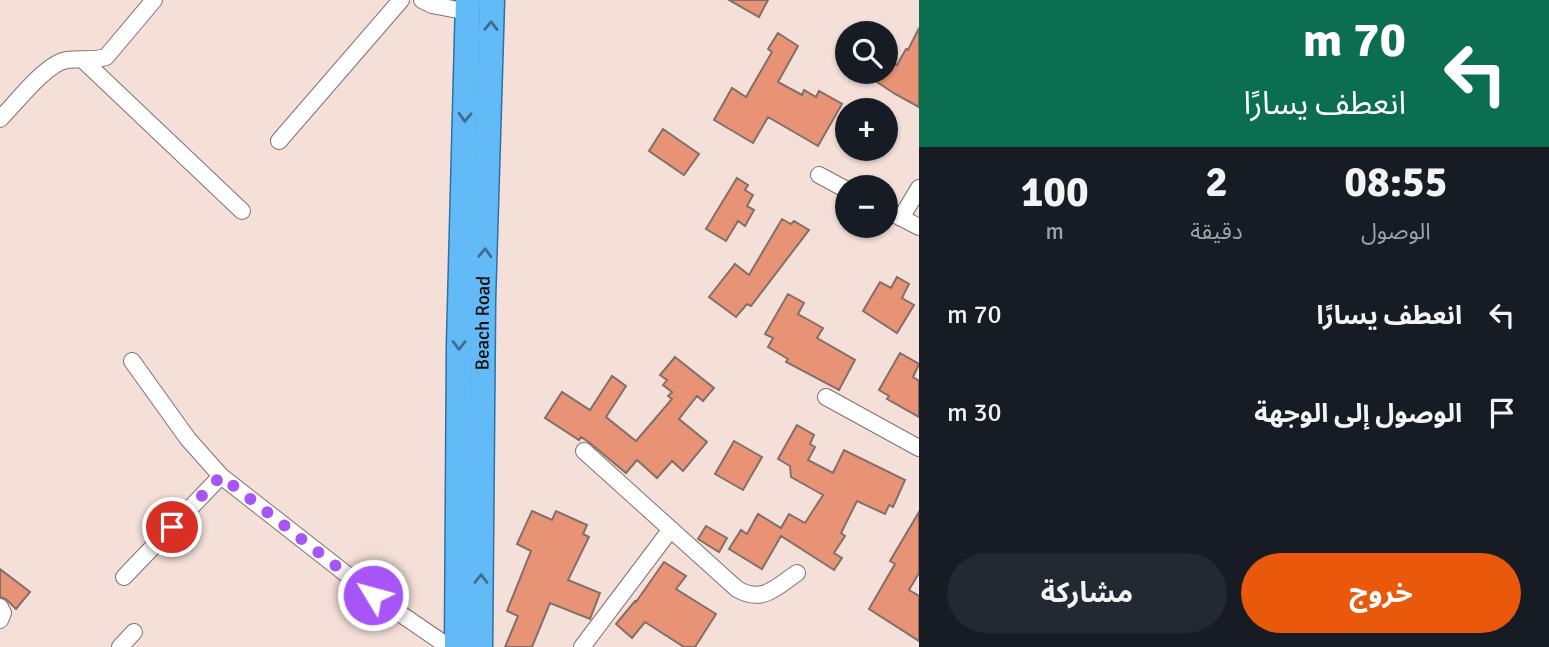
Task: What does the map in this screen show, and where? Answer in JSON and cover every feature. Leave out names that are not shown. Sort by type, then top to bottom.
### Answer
[{"type":"highway","name":"Beach Road","points":[[480,647],[483,301],[492,0]]},
{"type":"highway","name":"Beach Road","points":[[457,647],[459,345],[468,6]]},
{"type":"street","points":[[0,119],[51,66],[66,60],[85,61],[106,57],[154,0]]},
{"type":"street","points":[[279,141],[401,0]]},
{"type":"street","points":[[422,0],[432,5],[468,6]]},
{"type":"street","points":[[85,61],[242,211]]},
{"type":"street","points":[[819,175],[835,184]]},
{"type":"street","points":[[901,218],[919,188]]},
{"type":"street","points":[[898,216],[919,227]]},
{"type":"street","points":[[132,361],[188,439],[221,476],[373,595],[449,647]]},
{"type":"street","points":[[826,397],[919,448]]},
{"type":"street","points":[[584,451],[737,589],[749,596],[765,595],[797,573]]},
{"type":"street","points":[[124,577],[221,476]]},
{"type":"street","points":[[582,647],[671,530]]},
{"type":"street","points":[[0,607],[3,613],[0,620]]},
{"type":"street","points":[[121,647],[134,632]]},
{"type":"building","points":[[729,0],[768,0],[759,17]]},
{"type":"building","points":[[919,28],[919,107],[880,84],[898,84],[898,63],[906,49],[908,50]]},
{"type":"building","points":[[778,33],[798,46],[778,82],[802,95],[804,90],[816,97],[819,91],[835,100],[835,116],[818,146],[768,117],[753,143],[714,120],[732,88],[746,97],[772,52],[768,49]]},
{"type":"building","points":[[663,129],[699,154],[684,175],[649,151]]},
{"type":"building","points":[[737,178],[748,185],[745,190],[753,195],[747,206],[754,210],[745,226],[738,221],[726,241],[706,229]]},
{"type":"building","points":[[782,219],[791,224],[794,221],[809,230],[751,306],[747,304],[736,317],[709,297],[735,264],[749,275]]},
{"type":"building","points":[[897,277],[909,284],[902,298],[914,305],[897,333],[863,311],[880,282],[891,288]]},
{"type":"building","points":[[788,294],[804,303],[798,314],[823,328],[817,338],[855,360],[839,390],[786,362],[788,359],[768,347],[773,338],[765,334]]},
{"type":"building","points":[[900,353],[919,364],[913,377],[919,381],[919,417],[887,399],[889,396],[879,390]]},
{"type":"building","points":[[675,357],[714,388],[703,401],[697,396],[679,419],[707,442],[683,471],[672,461],[657,478],[637,460],[626,473],[590,443],[581,437],[579,440],[545,418],[562,392],[590,410],[612,376],[626,386],[606,417],[636,441],[672,399],[668,396],[672,392],[663,385],[667,380],[660,375]]},
{"type":"building","points":[[797,425],[814,435],[810,444],[815,447],[808,460],[833,473],[844,450],[905,480],[893,507],[889,505],[885,514],[857,501],[841,533],[845,536],[834,553],[842,558],[834,570],[781,536],[762,569],[729,549],[741,530],[747,534],[758,514],[781,528],[789,514],[805,523],[823,495],[791,477],[790,466],[778,459]]},
{"type":"building","points":[[734,441],[762,457],[743,490],[715,474]]},
{"type":"building","points":[[532,511],[552,520],[556,511],[587,525],[583,534],[589,537],[568,580],[600,593],[590,619],[550,603],[532,647],[505,647],[518,616],[507,611],[531,551],[517,544]]},
{"type":"building","points":[[919,512],[919,573],[909,590],[919,596],[919,641],[869,609],[895,564],[890,561]]},
{"type":"building","points":[[706,526],[727,538],[719,552],[698,539]]},
{"type":"building","points":[[664,562],[686,576],[676,589],[716,614],[695,647],[684,647],[645,622],[632,638],[616,624],[636,602]]},
{"type":"building","points":[[0,569],[30,592],[16,609],[0,597]]},
{"type":"route","points":[[172,527],[221,476],[373,595]]}]
